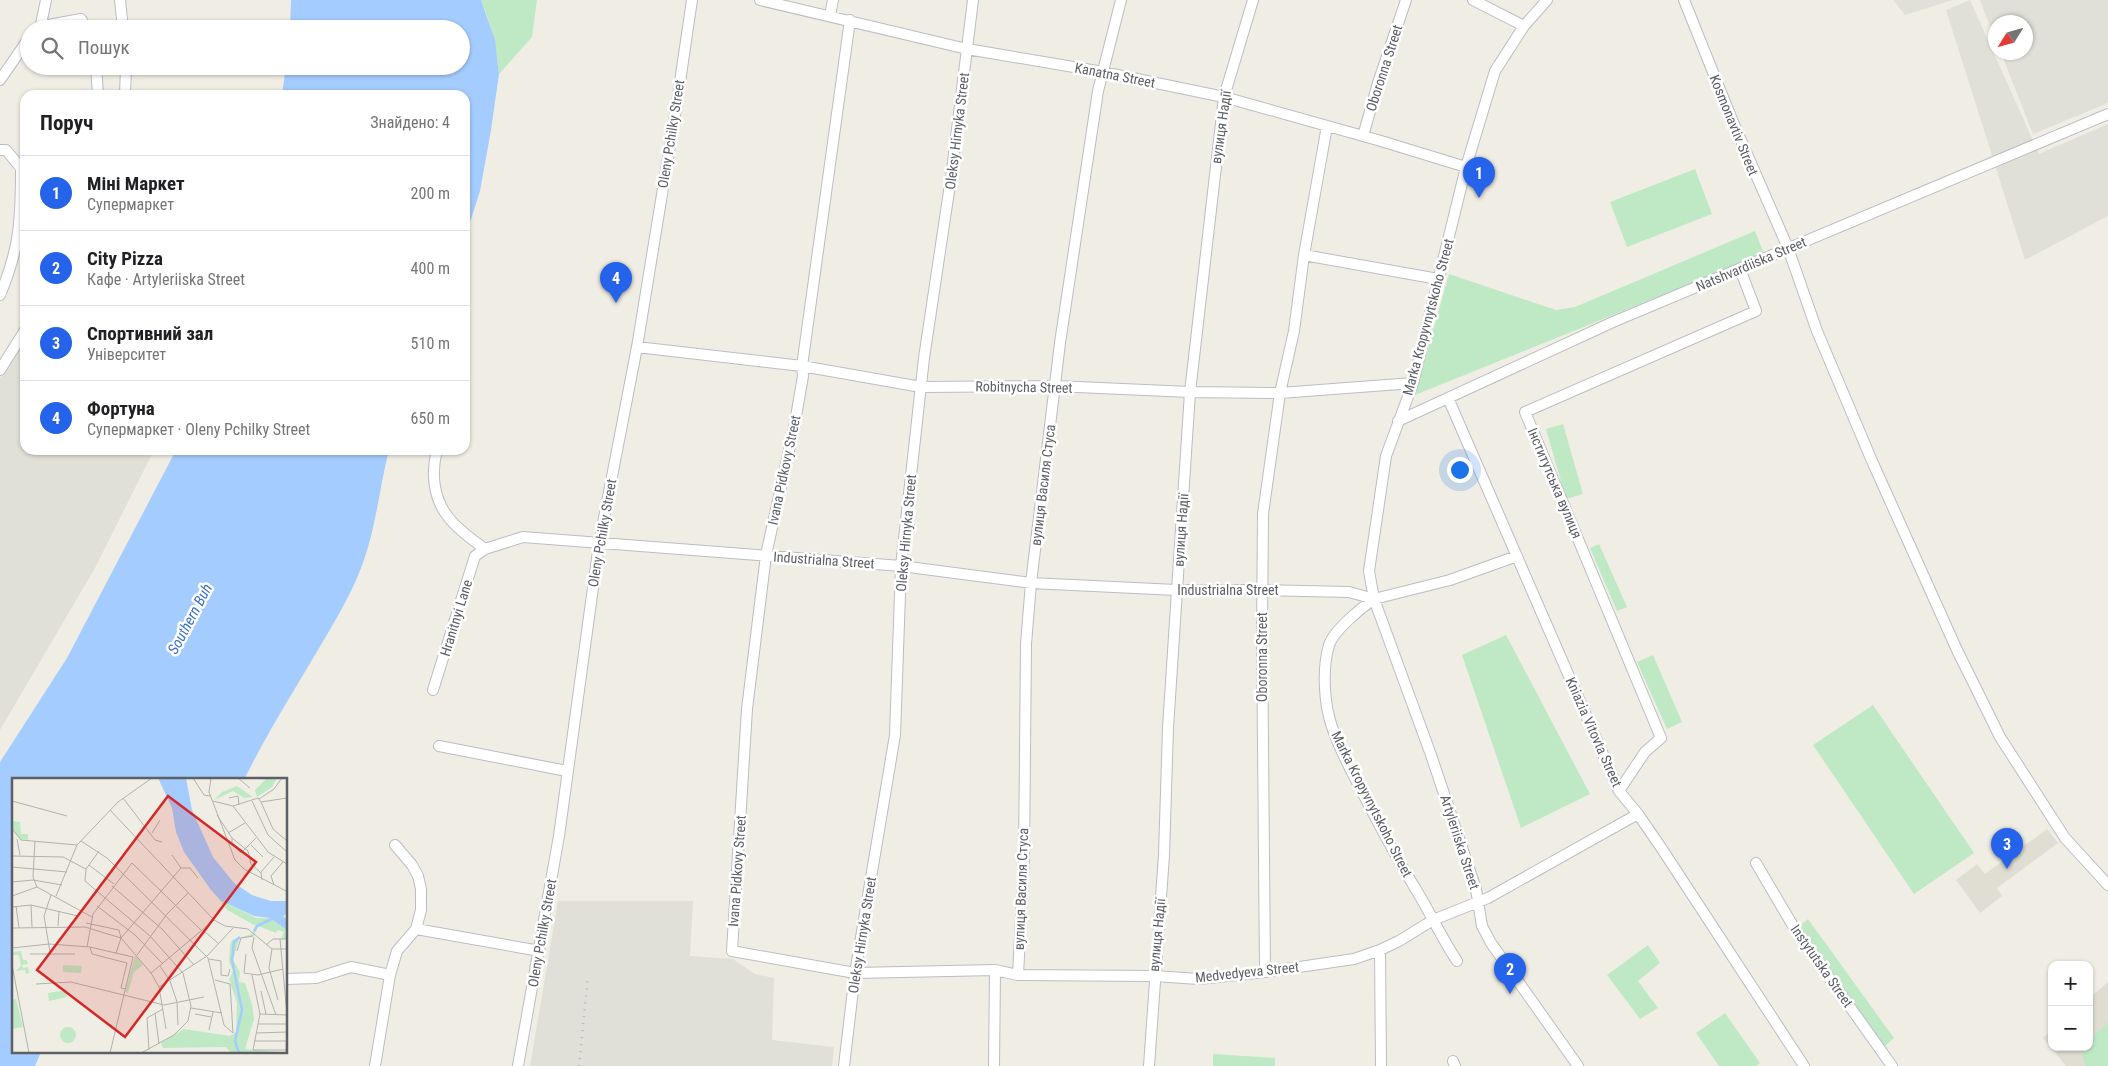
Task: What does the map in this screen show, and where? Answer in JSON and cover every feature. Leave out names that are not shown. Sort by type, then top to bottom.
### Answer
[{"type":"street","points":[[42,20],[46,0]]},
{"type":"street","points":[[120,0],[122,20]]},
{"type":"street","name":"Oleny Pchilky Street","points":[[518,1066],[540,952],[559,836],[599,544],[637,347],[692,0]]},
{"type":"street","name":"Kanatna Street","points":[[760,0],[967,49],[1102,72],[1224,97],[1466,167]]},
{"type":"street","points":[[830,16],[833,0]]},
{"type":"street","name":"Oleksy Hirnyka Street","points":[[844,1066],[855,973],[895,735],[901,566],[921,387],[974,0]]},
{"type":"street","name":"вулиця Василя Стуса","points":[[1018,975],[1024,859],[1026,644],[1031,583],[1073,252],[1098,91],[1121,0]]},
{"type":"street","name":"вулиця Надії","points":[[1149,1066],[1164,856],[1168,728],[1190,392],[1224,97],[1253,0]]},
{"type":"street","name":"Oboronna Street","points":[[1363,136],[1378,83],[1406,0]]},
{"type":"street","points":[[1473,0],[1524,26]]},
{"type":"street","name":"Marka Kropyvnytskoho Street","points":[[1457,961],[1438,933],[1433,920],[1388,841],[1342,753],[1331,726],[1326,693],[1326,666],[1330,643],[1360,609],[1374,599],[1369,572],[1386,456],[1413,383],[1466,167],[1495,70],[1524,26],[1547,0]]},
{"type":"street","name":"Kosmonavtiv Street","points":[[1684,0],[1732,122],[1788,248],[1817,331],[1868,452],[1957,650],[2000,737],[2065,838],[2108,885]]},
{"type":"street","name":"Ivana Pidkovy Street","points":[[732,951],[747,709],[766,555],[794,428],[803,376],[802,366],[850,20]]},
{"type":"street","points":[[0,80],[20,51]]},
{"type":"street","points":[[97,75],[98,90]]},
{"type":"street","points":[[125,90],[126,75]]},
{"type":"street","name":"Natshvardiiska Street","points":[[1398,421],[1613,322],[2108,114]]},
{"type":"street","name":"Oboronna Street","points":[[1265,972],[1263,514],[1280,393],[1294,331],[1304,255],[1328,126]]},
{"type":"street","points":[[0,150],[6,150],[20,167]]},
{"type":"street","points":[[0,295],[15,255],[20,224]]},
{"type":"street","points":[[1304,255],[1438,279]]},
{"type":"street","name":"Інститутська вулиця","points":[[1619,791],[1645,752],[1661,738],[1524,412],[1756,311],[1740,269]]},
{"type":"street","points":[[0,370],[20,338]]},
{"type":"street","name":"Robitnycha Street","points":[[637,347],[802,366],[921,387],[1056,386],[1190,392],[1280,393],[1413,383]]},
{"type":"street","name":"Kniazia Vitovta Street","points":[[1448,398],[1619,791],[1638,814],[1804,1066]]},
{"type":"street","points":[[436,455],[433,481],[448,518],[484,549]]},
{"type":"street","name":"Industrialna Street","points":[[484,549],[523,537],[901,566],[1031,583],[1176,590],[1349,592],[1374,599]]},
{"type":"street","name":"Hranitnyi Lane","points":[[434,690],[475,556],[484,549]]},
{"type":"street","points":[[1374,599],[1450,580],[1517,556]]},
{"type":"street","name":"Artyleriiska Street","points":[[1374,599],[1431,754],[1479,902],[1482,926],[1491,943],[1578,1066]]},
{"type":"street","points":[[440,746],[567,771]]},
{"type":"street","name":"Medvedyeva Street","points":[[732,951],[855,973],[995,970],[1018,975],[1154,976],[1199,979],[1265,972],[1354,959],[1380,950],[1433,920],[1479,902],[1638,814]]},
{"type":"street","points":[[375,1066],[390,974],[397,951],[416,929],[421,910],[420,883],[412,865],[395,845]]},
{"type":"street","name":"Instytutska Street","points":[[1756,863],[1796,931],[1892,1066]]},
{"type":"street","points":[[416,929],[540,952]]},
{"type":"street","points":[[1380,950],[1381,1066]]},
{"type":"street","points":[[288,979],[316,978],[351,968],[390,974]]},
{"type":"street","points":[[994,1066],[995,970]]},
{"type":"shaded area","points":[[1893,0],[1953,0],[1905,15]]},
{"type":"shaded area","points":[[1970,0],[1988,40],[1988,60],[1997,60],[2039,154],[2108,124],[2108,216],[2025,260],[1946,10]]},
{"type":"shaded area","points":[[1980,0],[2108,0],[2108,103],[2033,134],[2004,60],[2033,60],[2033,15],[1988,15],[1988,21]]},
{"type":"shaded area","points":[[20,345],[20,455],[152,455],[95,568],[0,730],[0,378]]},
{"type":"shaded area","points":[[2047,829],[2058,843],[1997,888],[2002,896],[1980,913],[1956,880],[1977,864],[1985,874]]},
{"type":"shaded area","points":[[558,901],[693,901],[690,956],[733,959],[755,974],[774,978],[772,1040],[834,1047],[832,1066],[530,1066]]},
{"type":"shaded area","points":[[2108,982],[2108,1066],[2066,1066],[2054,1051],[2093,1051],[2093,995]]},
{"type":"shaded area","points":[[2048,1034],[2048,1044],[2043,1038]]},
{"type":"green space","points":[[481,0],[537,0],[532,37],[499,74],[493,36]]},
{"type":"green space","points":[[1695,169],[1712,214],[1627,247],[1610,202]]},
{"type":"green space","points":[[1755,231],[1764,254],[1415,395],[1449,274],[1556,310],[1575,307]]},
{"type":"green space","points":[[1563,424],[1583,494],[1566,499],[1546,429]]},
{"type":"green space","points":[[1599,544],[1627,607],[1617,611],[1590,548]]},
{"type":"green space","points":[[1506,635],[1590,794],[1521,828],[1462,655]]},
{"type":"green space","points":[[1653,655],[1682,722],[1667,729],[1637,662]]},
{"type":"green space","points":[[1873,705],[1974,853],[1914,894],[1813,745]]},
{"type":"green space","points":[[1808,919],[1894,1038],[1884,1047],[1799,926]]},
{"type":"green space","points":[[1648,945],[1660,963],[1638,981],[1658,1008],[1640,1019],[1607,975]]},
{"type":"green space","points":[[1725,1013],[1760,1063],[1756,1066],[1719,1066],[1696,1033]]},
{"type":"green space","points":[[2108,1023],[2108,1066],[2086,1066],[2083,1060],[2083,1051],[2093,1051],[2093,1036]]},
{"type":"green space","points":[[1213,1054],[1275,1058],[1275,1066],[1213,1066]]},
{"type":"water","points":[[291,0],[481,0],[495,40],[499,74],[480,191],[470,222],[470,90],[283,90],[285,75],[470,75],[470,20],[290,20]]},
{"type":"water","name":"Southern Buh","points":[[173,455],[388,455],[374,524],[366,554],[357,577],[340,613],[273,726],[245,778],[12,778],[12,1054],[40,1054],[35,1066],[0,1066],[0,762],[67,658]]},
{"type":"railway","points":[[579,1066],[588,976]]},
{"type":"place","name":"Міні Маркет","points":[[1479,198]]},
{"type":"place","name":"Фортуна","points":[[616,303]]},
{"type":"place","name":"Спортивний зал","points":[[2007,869]]},
{"type":"place","name":"City Pizza","points":[[1510,994]]}]
